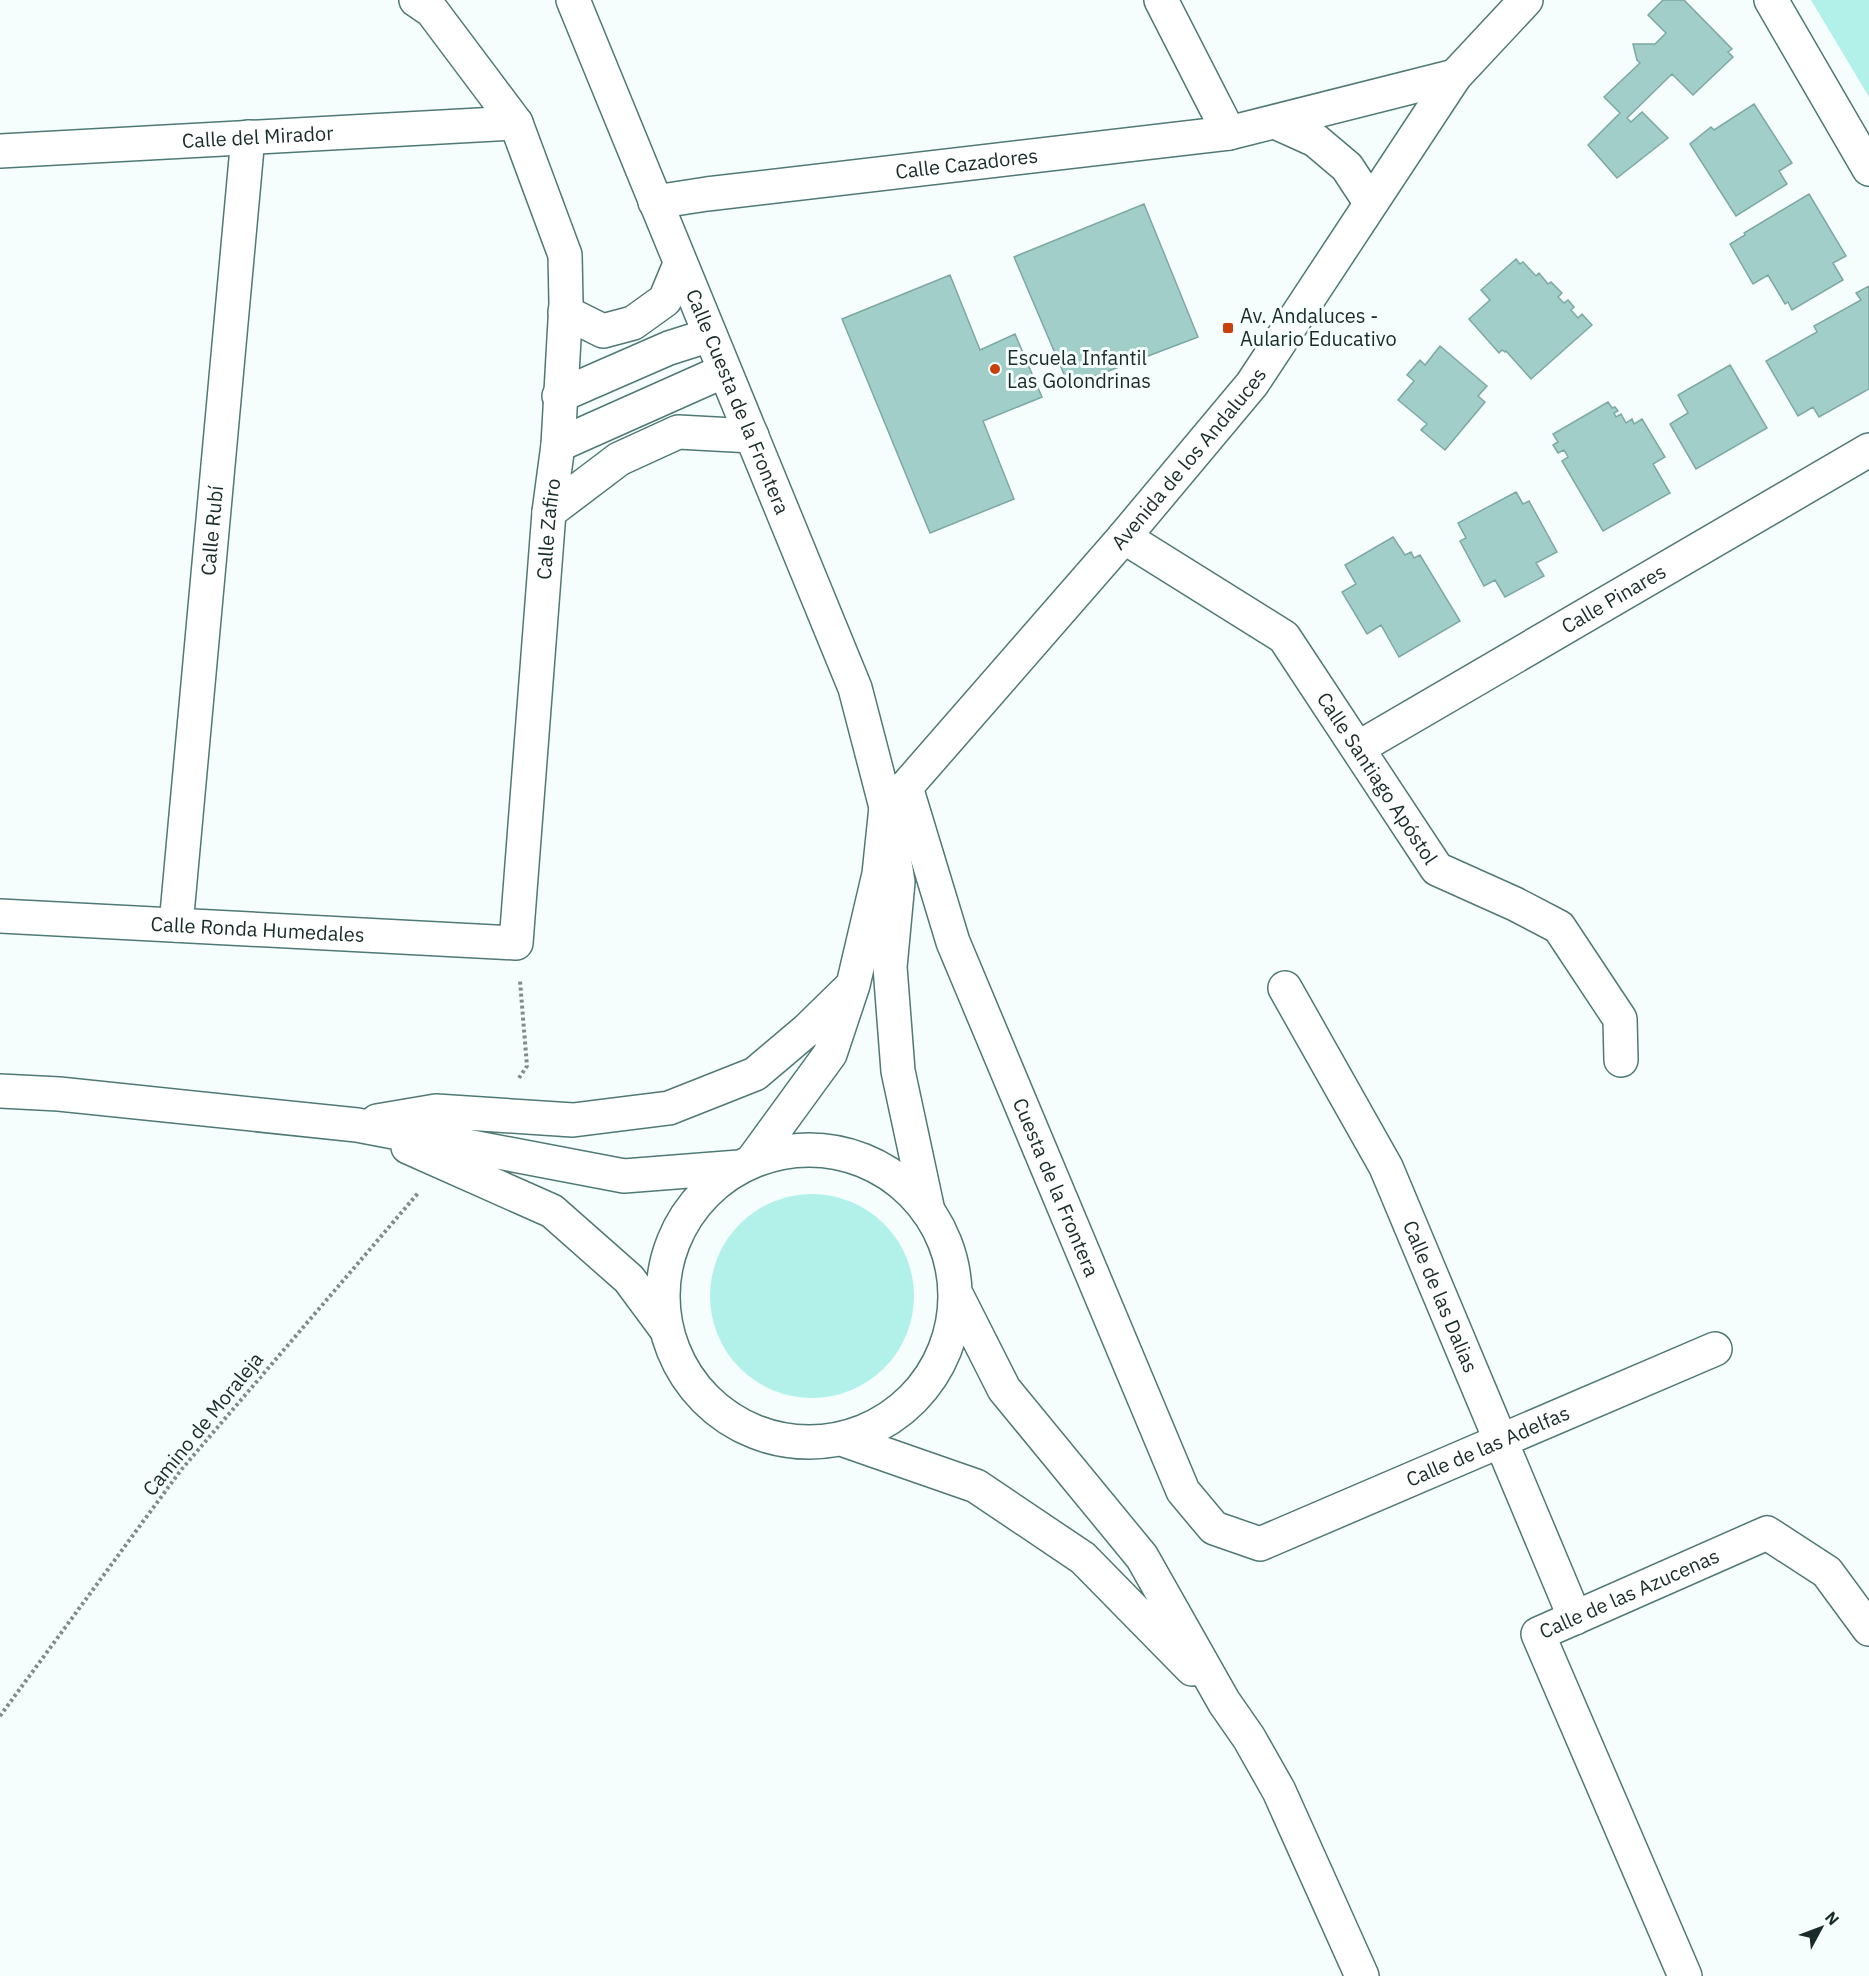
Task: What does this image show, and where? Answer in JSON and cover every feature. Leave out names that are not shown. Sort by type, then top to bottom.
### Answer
[{"type":"street","name":"Calle Zafiro","points":[[416,0],[432,11],[516,123],[565,255],[565,312],[558,445],[549,512],[516,944]]},
{"type":"street","name":"Calle Cuesta de la Frontera","points":[[573,0],[855,688],[896,797]]},
{"type":"street","points":[[1161,0],[1229,133]]},
{"type":"street","name":"Avenida de los Andaluces","points":[[896,797],[1124,537],[1252,384],[1455,76],[1526,0]]},
{"type":"street","points":[[1771,0],[1869,169]]},
{"type":"street","name":"Calle Cazadores","points":[[656,202],[1229,133],[1455,76]]},
{"type":"street","points":[[1275,122],[1315,140],[1347,167],[1371,202]]},
{"type":"street","name":"Calle del Mirador","points":[[0,152],[248,136],[516,123]]},
{"type":"street","name":"Calle Rubí","points":[[176,926],[248,136]]},
{"type":"street","points":[[565,312],[603,331],[633,323],[665,300],[680,264]]},
{"type":"street","points":[[559,396],[669,348],[710,335]]},
{"type":"street","points":[[558,445],[724,371]]},
{"type":"street","points":[[549,512],[619,459],[678,432],[752,436]]},
{"type":"street","name":"Calle Pinares","points":[[1358,748],[1869,450]]},
{"type":"street","name":"Calle Santiago Apóstol","points":[[1124,537],[1284,637],[1437,869],[1515,903],[1559,927],[1620,1019],[1622,1060]]},
{"type":"street","points":[[666,1329],[663,1292],[669,1254],[684,1219],[708,1189],[746,1164],[830,1054],[853,984],[896,797]]},
{"type":"street","points":[[896,797],[898,882],[890,967],[898,1071],[928,1211]]},
{"type":"street","name":"Cuesta de la Frontera","points":[[896,797],[953,942],[1183,1491],[1214,1528],[1260,1544]]},
{"type":"street","name":"Calle Ronda Humedales","points":[[0,916],[516,944]]},
{"type":"street","points":[[357,1125],[436,1111],[573,1120],[669,1108],[755,1074],[807,1030],[853,984]]},
{"type":"street","name":"Calle de las Dalias","points":[[1285,988],[1386,1167],[1575,1618]]},
{"type":"street","points":[[0,1091],[59,1094],[357,1125],[624,1176],[746,1164],[784,1152],[816,1150],[849,1155],[879,1167],[906,1186],[928,1211],[943,1236],[953,1264],[956,1294],[952,1334],[937,1370],[913,1401],[881,1425],[844,1440],[806,1444],[767,1437],[732,1421],[702,1397],[680,1365],[666,1329],[629,1279],[552,1211],[357,1125]]},
{"type":"street","points":[[956,1294],[1005,1389],[1142,1557],[1224,1702],[1249,1738],[1280,1791],[1362,1976]]},
{"type":"street","name":"Calle de las Adelfas","points":[[1260,1544],[1716,1350]]},
{"type":"street","points":[[844,1440],[976,1486],[1083,1558],[1224,1702]]},
{"type":"street","name":"Calle de las Azucenas","points":[[1685,1976],[1538,1634],[1767,1533],[1827,1572],[1869,1629]]},
{"type":"path","points":[[490,1115],[505,1099],[527,1066],[516,944]]},
{"type":"path","name":"Camino de Moraleja","points":[[0,1716],[181,1470],[443,1163]]},
{"type":"shaded area","points":[[1811,0],[1869,0],[1869,97]]},
{"type":"shaded area","points":[[812,1194],[832,1196],[860,1206],[877,1217],[891,1231],[906,1257],[912,1276],[914,1296],[912,1316],[902,1344],[891,1361],[877,1375],[851,1390],[832,1396],[812,1398],[792,1396],[764,1386],[747,1375],[733,1361],[718,1335],[712,1316],[710,1296],[712,1276],[722,1248],[733,1231],[747,1217],[773,1202],[792,1196]]},
{"type":"building","points":[[1663,0],[1684,0],[1732,49],[1728,52],[1733,57],[1693,95],[1672,74],[1627,118],[1631,122],[1642,112],[1668,138],[1617,178],[1588,145],[1620,113],[1604,97],[1640,63],[1633,44],[1655,44],[1666,33],[1648,15]]},
{"type":"building","points":[[1754,104],[1792,163],[1779,171],[1787,184],[1736,216],[1690,144],[1711,127],[1714,130]]},
{"type":"building","points":[[1809,194],[1846,256],[1833,263],[1843,280],[1792,310],[1788,302],[1785,304],[1768,275],[1753,284],[1730,244],[1745,235],[1744,233]]},
{"type":"building","points":[[1144,204],[1198,337],[1069,386],[1014,257]]},
{"type":"building","points":[[1516,259],[1520,264],[1523,262],[1536,276],[1539,273],[1548,284],[1551,282],[1562,293],[1558,297],[1564,303],[1568,300],[1574,307],[1571,310],[1578,318],[1582,314],[1592,325],[1531,379],[1506,351],[1502,350],[1499,353],[1469,319],[1490,300],[1481,290]]},
{"type":"building","points":[[950,275],[980,350],[1015,334],[1042,397],[983,421],[1014,499],[930,533],[842,319]]},
{"type":"building","points":[[1869,286],[1869,389],[1819,417],[1813,407],[1798,416],[1766,361],[1817,332],[1814,326],[1861,300],[1856,293]]},
{"type":"building","points":[[1440,346],[1487,386],[1478,396],[1485,402],[1445,450],[1421,430],[1427,424],[1398,400],[1414,381],[1407,375],[1420,360],[1425,365]]},
{"type":"building","points":[[1730,365],[1767,428],[1696,469],[1670,424],[1688,413],[1678,395]]},
{"type":"building","points":[[1608,402],[1618,411],[1614,413],[1616,417],[1621,414],[1626,423],[1632,419],[1634,424],[1642,419],[1665,457],[1653,464],[1670,493],[1603,531],[1562,461],[1568,457],[1564,450],[1558,453],[1553,445],[1558,442],[1553,434]]},
{"type":"building","points":[[1516,492],[1523,504],[1529,501],[1557,552],[1536,563],[1544,576],[1505,597],[1495,580],[1484,586],[1460,541],[1466,538],[1458,523]]},
{"type":"building","points":[[1393,537],[1405,555],[1411,552],[1414,558],[1420,555],[1460,621],[1399,657],[1381,625],[1367,634],[1342,592],[1356,584],[1345,565]]},
{"type":"place","name":"Av. Andaluces - Aulario Educativo","points":[[1228,328]]},
{"type":"place","name":"Escuela Infantil Las Golondrinas","points":[[995,369]]}]
